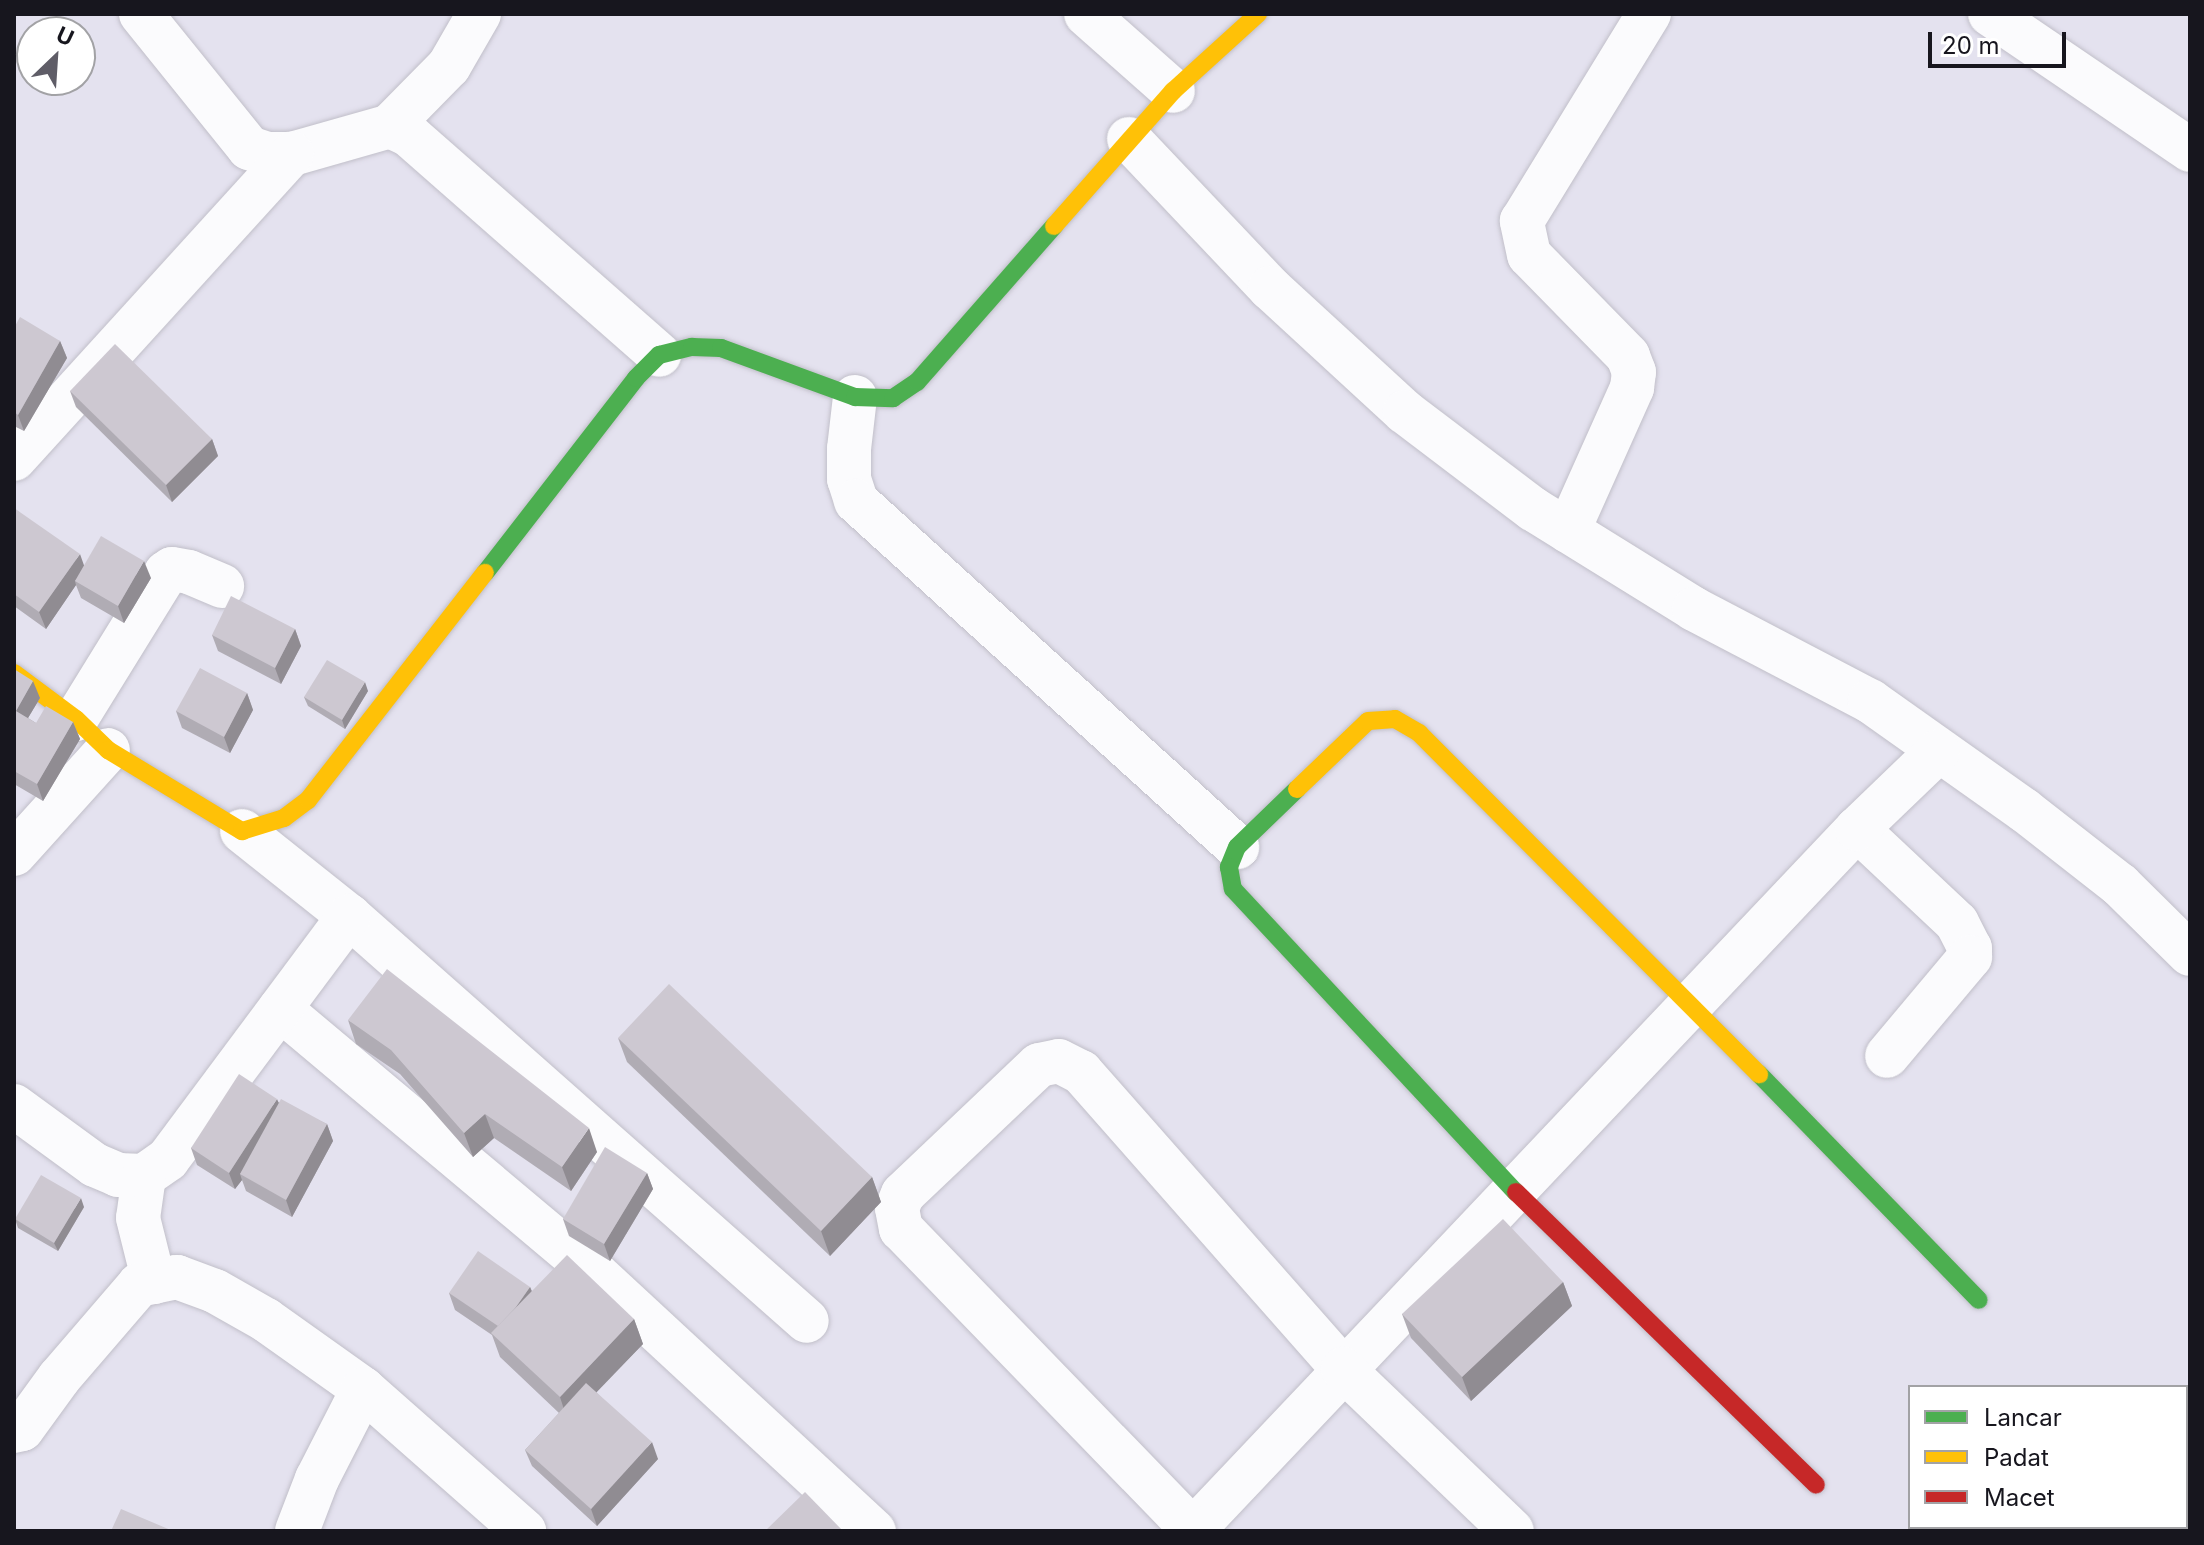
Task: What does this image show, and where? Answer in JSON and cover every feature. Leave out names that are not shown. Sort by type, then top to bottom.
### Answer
[{"type":"street","points":[[141,14],[249,148],[268,154],[292,154],[390,126],[449,66],[479,14]]},
{"type":"street","points":[[1086,14],[1173,91]]},
{"type":"street","points":[[242,831],[284,818],[308,800],[636,378],[659,355],[692,347],[721,348],[855,397],[893,398],[917,382],[1173,91],[1258,14]]},
{"type":"street","points":[[1568,531],[1632,388],[1634,372],[1628,356],[1529,255],[1522,221],[1649,14]]},
{"type":"street","points":[[1990,14],[2190,150]]},
{"type":"street","points":[[390,126],[409,135],[659,355]]},
{"type":"street","points":[[1129,139],[1270,288],[1405,412],[1533,509],[1568,531],[1694,609],[1870,701],[2024,810],[2120,885],[2190,954]]},
{"type":"street","points":[[14,459],[292,154]]},
{"type":"street","points":[[855,397],[849,479],[856,501],[1237,847]]},
{"type":"street","points":[[76,719],[166,573],[172,569],[189,572],[222,586]]},
{"type":"street","points":[[14,673],[76,719],[108,750],[242,831],[349,916],[807,1321]]},
{"type":"street","points":[[1816,1485],[1514,1190],[1233,889],[1229,867],[1237,847],[1368,721],[1395,719],[1419,733],[1692,1005],[1979,1300]]},
{"type":"street","points":[[14,854],[108,750]]},
{"type":"street","points":[[1512,1531],[1343,1369],[1081,1072],[1059,1061],[1039,1065],[903,1194],[897,1208],[901,1229],[1194,1530],[1343,1369],[1857,829],[1938,751]]},
{"type":"street","points":[[1857,829],[1957,923],[1970,948],[1970,957],[1887,1056]]},
{"type":"street","points":[[14,1106],[95,1165],[118,1175],[144,1176],[168,1159],[349,916]]},
{"type":"street","points":[[280,1009],[596,1274],[874,1531]]},
{"type":"street","points":[[144,1176],[138,1218],[154,1282]]},
{"type":"street","points":[[14,1431],[22,1429],[59,1378],[139,1285],[177,1277],[215,1291],[266,1320],[363,1389],[524,1531]]},
{"type":"street","points":[[297,1531],[317,1479],[363,1389]]},
{"type":"building","points":[[20,317],[60,341],[18,415],[14,412],[14,328]]},
{"type":"building","points":[[115,344],[212,439],[166,485],[70,391]]},
{"type":"building","points":[[14,508],[80,554],[39,612],[14,594]]},
{"type":"building","points":[[101,536],[144,561],[118,606],[75,581]]},
{"type":"building","points":[[231,596],[295,629],[275,668],[212,635]]},
{"type":"building","points":[[327,660],[365,682],[342,720],[304,697]]},
{"type":"building","points":[[200,668],[247,693],[224,737],[176,711]]},
{"type":"building","points":[[14,669],[33,681],[16,711],[36,723],[46,706],[73,722],[37,784],[14,771]]},
{"type":"building","points":[[387,969],[589,1128],[562,1167],[485,1114],[464,1133],[391,1050],[348,1020]]},
{"type":"building","points":[[669,984],[872,1177],[821,1231],[618,1038]]},
{"type":"building","points":[[239,1074],[277,1099],[229,1173],[191,1148]]},
{"type":"building","points":[[281,1099],[327,1124],[286,1200],[240,1174]]},
{"type":"building","points":[[605,1147],[647,1173],[604,1244],[563,1219]]},
{"type":"building","points":[[41,1175],[81,1198],[54,1243],[15,1219]]},
{"type":"building","points":[[1503,1219],[1563,1282],[1462,1377],[1402,1314]]},
{"type":"building","points":[[478,1251],[530,1287],[498,1326],[449,1293]]},
{"type":"building","points":[[567,1255],[634,1319],[560,1397],[491,1333]]},
{"type":"building","points":[[586,1383],[652,1442],[591,1509],[525,1450]]},
{"type":"building","points":[[805,1492],[843,1531],[765,1531]]},
{"type":"building","points":[[121,1509],[173,1531],[111,1531]]},
{"type":"traffic: fast","points":[[485,573],[636,378],[659,355],[692,347],[721,348],[855,397],[893,398],[917,382],[1054,226]]},
{"type":"traffic: fast","points":[[1297,789],[1237,847],[1229,867],[1233,889],[1516,1192]]},
{"type":"traffic: fast","points":[[1759,1074],[1979,1300]]},
{"type":"traffic: slow","points":[[1054,226],[1173,91],[1258,14]]},
{"type":"traffic: slow","points":[[14,673],[76,719],[108,750],[242,831],[284,818],[308,800],[485,573]]},
{"type":"traffic: slow","points":[[1297,789],[1368,721],[1395,719],[1419,733],[1759,1074]]},
{"type":"traffic: jam","points":[[1516,1192],[1816,1485]]}]
